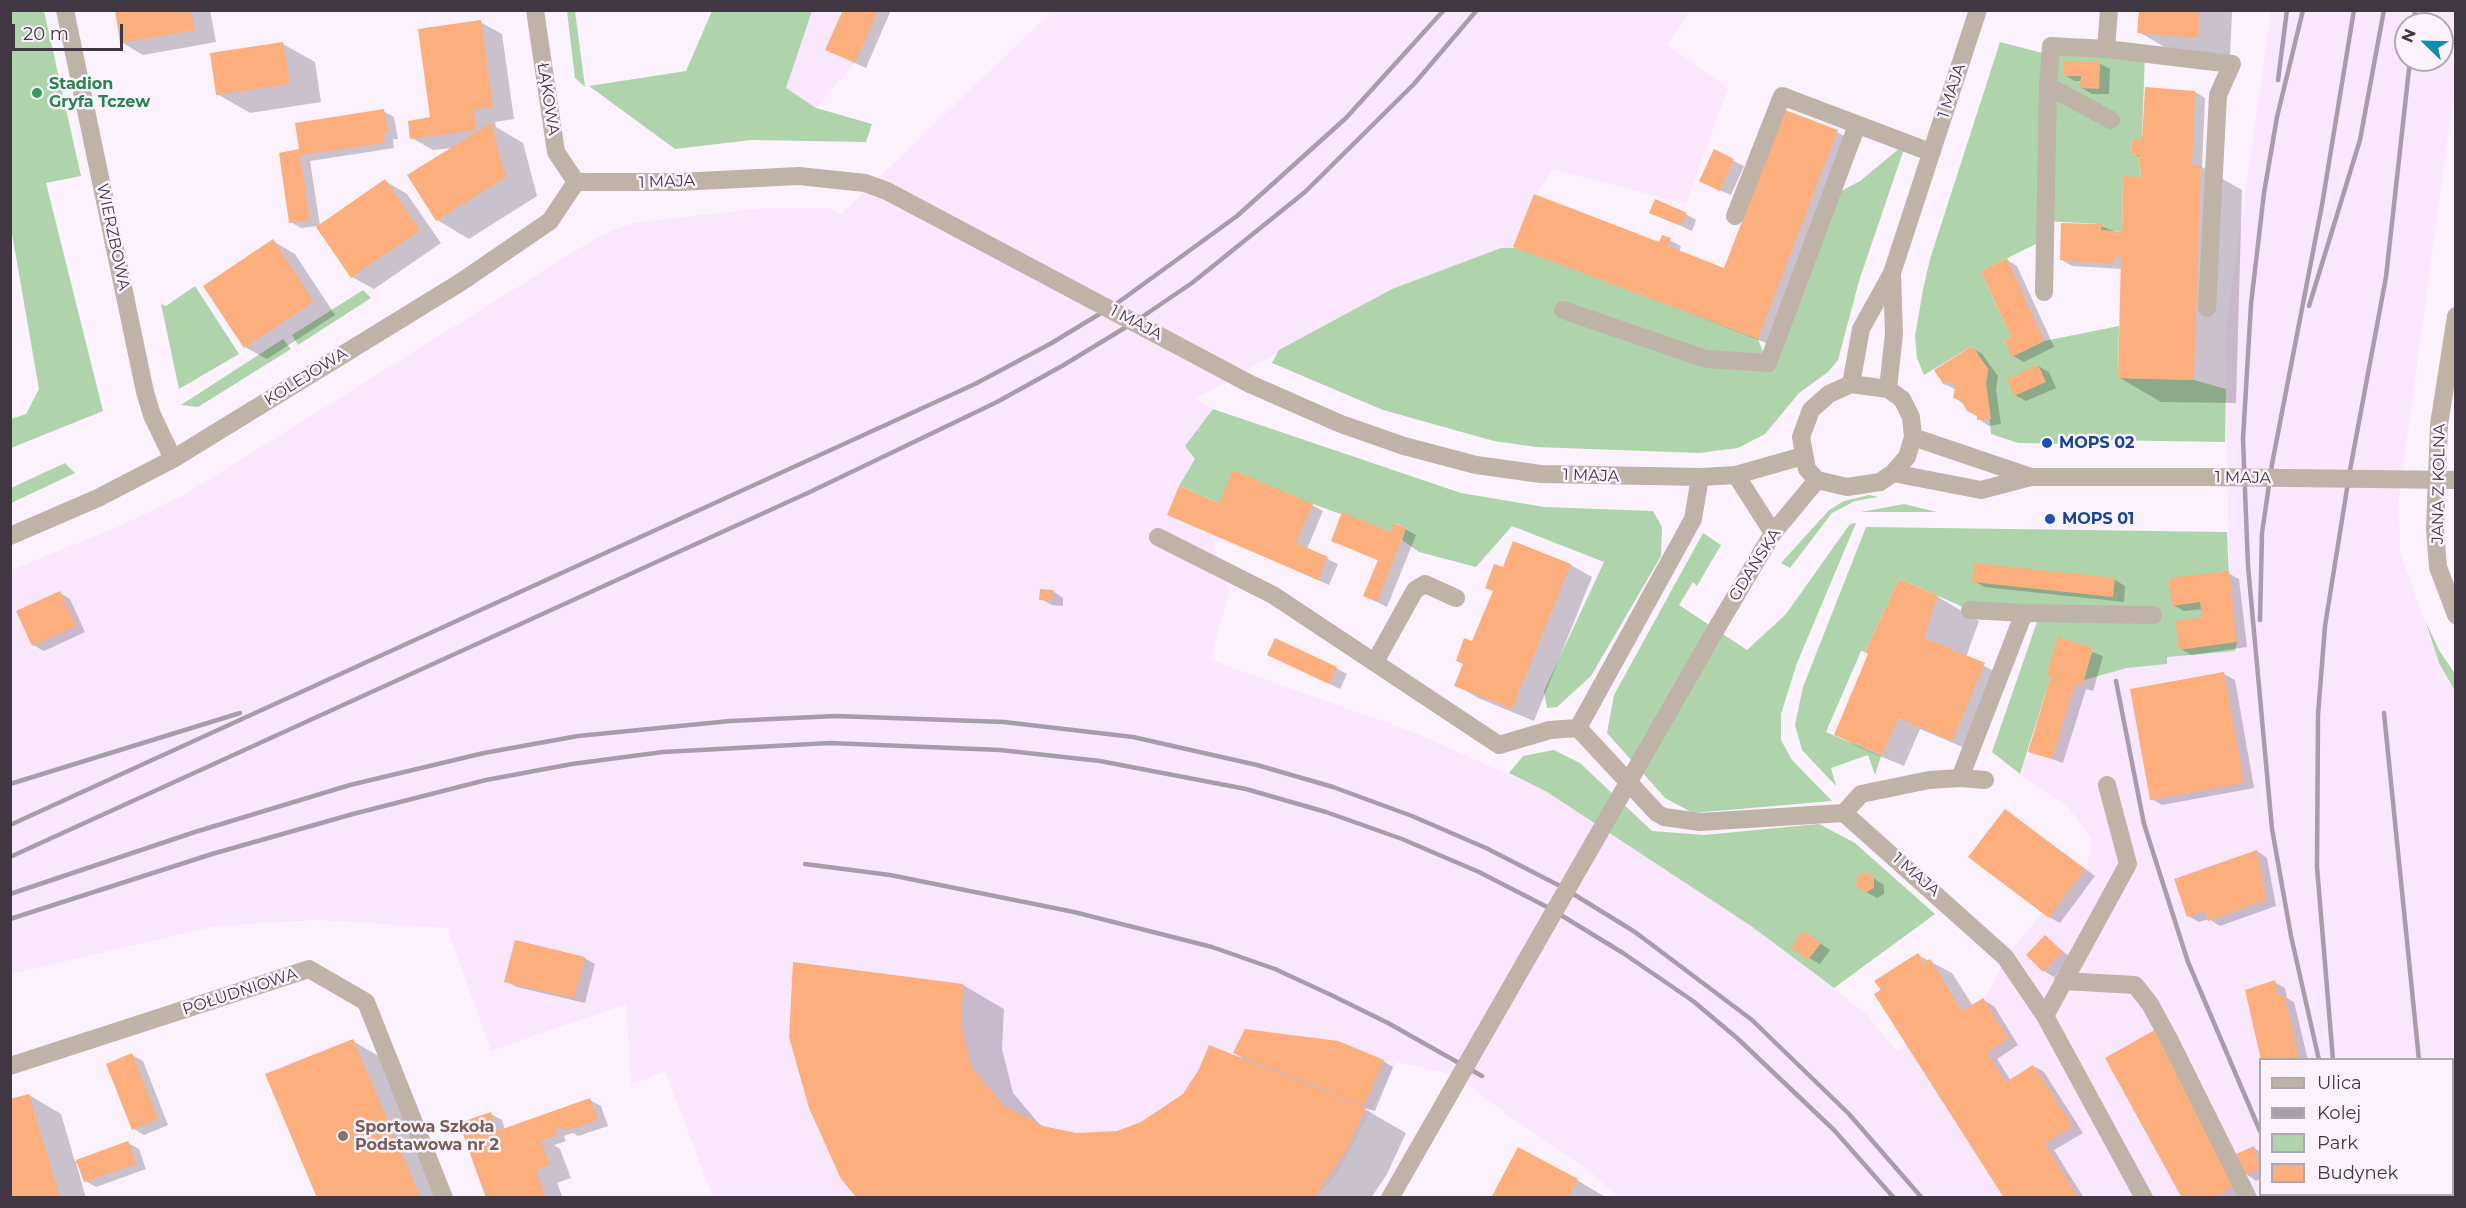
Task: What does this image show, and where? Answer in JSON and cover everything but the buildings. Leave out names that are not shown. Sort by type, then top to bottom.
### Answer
[{"type":"street","name":"WIERZBOWA","points":[[65,10],[145,392],[152,415],[173,459]]},
{"type":"street","name":"ŁĄKOWA","points":[[535,10],[556,152],[576,182]]},
{"type":"street","name":"1 MAJA","points":[[1892,273],[1978,10]]},
{"type":"street","points":[[2106,49],[2109,10]]},
{"type":"street","points":[[2043,292],[2051,46],[2106,49],[2232,64],[2218,95],[2207,308]]},
{"type":"street","points":[[2048,86],[2111,120]]},
{"type":"street","points":[[1735,216],[1782,96],[1930,152]]},
{"type":"street","points":[[1563,310],[1706,359],[1768,363],[1857,125]]},
{"type":"street","name":"1 MAJA","points":[[576,182],[678,182],[799,176],[840,179],[888,191],[1250,384],[1341,424],[1404,446],[1476,465],[1541,474],[1700,477],[1736,475],[1803,456]]},
{"type":"street","name":"KOLEJOWA","points":[[10,536],[98,498],[173,459],[461,282],[550,221],[576,182]]},
{"type":"street","points":[[1851,384],[1862,329],[1892,273]]},
{"type":"street","points":[[1888,389],[1894,333],[1892,273]]},
{"type":"street","name":"JANA Z KOLNA","points":[[2456,316],[2439,425],[2435,529],[2438,567],[2456,615]]},
{"type":"street","points":[[1851,384],[1888,389],[1902,399],[1911,417],[1913,437],[1907,457],[1893,473],[1880,482],[1847,487],[1817,480],[1807,469],[1801,437],[1811,410],[1829,394],[1851,384]]},
{"type":"street","points":[[1913,437],[2031,477]]},
{"type":"street","points":[[1893,473],[1981,490],[2031,477]]},
{"type":"street","points":[[1736,475],[1773,533]]},
{"type":"street","points":[[1578,728],[1693,519],[1700,477]]},
{"type":"street","name":"1 MAJA","points":[[2031,477],[2456,480]]},
{"type":"street","name":"GDAŃSKA","points":[[1390,1197],[1773,533],[1817,480]]},
{"type":"street","points":[[1158,537],[1273,595],[1499,745],[1550,730],[1578,728]]},
{"type":"street","points":[[1375,662],[1415,590],[1425,584],[1456,598]]},
{"type":"street","points":[[1970,610],[2153,615]]},
{"type":"street","points":[[1960,778],[2024,613]]},
{"type":"street","points":[[1578,728],[1657,813],[1664,817],[1700,822],[1844,813],[1861,794],[1929,780],[1960,778],[1985,780]]},
{"type":"street","points":[[2045,1016],[2128,864],[2106,785]]},
{"type":"street","name":"1 MAJA","points":[[1844,813],[2005,957],[2045,1016],[2144,1197]]},
{"type":"street","name":"POŁUDNIOWA","points":[[10,1066],[309,969],[366,1002],[444,1197]]},
{"type":"street","points":[[2063,981],[2135,985],[2150,1004],[2248,1197]]},
{"type":"shaded area","points":[[1692,10],[1667,45],[1728,88],[1686,204],[1553,169],[1537,194],[1517,248],[1501,248],[1392,289],[1195,399],[1213,409],[1185,446],[1195,459],[1179,486],[1167,515],[1210,534],[1229,592],[1211,660],[1416,733],[1547,792],[1751,926],[1865,1013],[1896,1050],[1905,1047],[1983,998],[1992,987],[2005,957],[2042,913],[2049,918],[2085,869],[2091,852],[2091,839],[2069,808],[2020,774],[2050,677],[2046,675],[2058,637],[2093,648],[2084,680],[2127,668],[2166,664],[2167,657],[2233,614],[2229,571],[2225,336],[2271,11],[2455,11],[2455,85],[2399,499],[2400,551],[2439,663],[2455,691],[2455,1197],[1618,1197],[1590,1171],[1509,1116],[1455,1075],[1397,1062],[1338,1173],[1316,1197],[713,1197],[665,1071],[631,1085],[626,1004],[491,1051],[447,928],[317,920],[216,926],[11,974],[11,570],[115,528],[184,495],[596,238],[620,227],[639,222],[764,208],[828,208],[841,214],[1052,11]]},
{"type":"shaded area","points":[[812,11],[878,11],[855,63],[816,108],[786,89]]},
{"type":"green space","points":[[11,10],[44,11],[81,176],[46,183],[103,411],[11,448],[11,419],[26,414],[39,389],[11,228]]},
{"type":"green space","points":[[567,11],[575,11],[585,87],[575,78]]},
{"type":"green space","points":[[712,11],[812,11],[786,88],[816,108],[872,124],[866,142],[751,140],[675,149],[589,86],[686,71]]},
{"type":"green space","points":[[2000,42],[2050,55],[2145,53],[2142,139],[2132,139],[2131,154],[2139,155],[2141,177],[2123,177],[2122,232],[2101,230],[2101,224],[2045,221],[2044,240],[1981,271],[2011,337],[2004,340],[2012,356],[2044,341],[2119,326],[2118,378],[2194,380],[2226,389],[2225,442],[2097,440],[2068,444],[2018,443],[1991,434],[1986,383],[1988,369],[1972,346],[1924,375],[1917,358],[1915,336],[1930,259]]},
{"type":"green space","points":[[1906,143],[1859,281],[1838,360],[1828,372],[1799,393],[1765,434],[1738,448],[1699,453],[1536,447],[1494,441],[1383,410],[1272,363],[1279,350],[1392,289],[1501,248],[1517,248],[1758,339],[1767,362],[1830,197],[1860,181]]},
{"type":"green space","points":[[195,286],[239,354],[179,389],[161,304],[166,306]]},
{"type":"green space","points":[[363,290],[371,298],[298,345],[292,335]]},
{"type":"green space","points":[[283,339],[291,349],[198,407],[181,405]]},
{"type":"green space","points":[[1213,409],[1461,493],[1544,507],[1653,511],[1662,527],[1661,556],[1591,676],[1557,707],[1547,708],[1544,691],[1604,562],[1512,526],[1476,567],[1419,552],[1402,540],[1406,528],[1395,523],[1390,532],[1313,504],[1219,503],[1179,486],[1195,459],[1185,446]]},
{"type":"green space","points":[[65,463],[75,473],[11,503],[11,488]]},
{"type":"green space","points":[[1869,495],[1878,497],[1855,501],[1832,513],[1790,568],[1781,563],[1829,510],[1844,501]]},
{"type":"green space","points":[[1904,504],[1937,512],[1861,512]]},
{"type":"green space","points":[[1856,523],[1797,663],[1781,714],[1781,740],[1792,760],[1832,801],[1693,813],[1665,798],[1607,733],[1614,695],[1703,533],[1721,545],[1697,586],[1693,582],[1679,605],[1747,650],[1786,614],[1850,524]]},
{"type":"green space","points":[[1866,527],[2227,532],[2229,577],[2237,642],[2235,651],[2167,657],[2167,664],[2127,668],[2084,680],[2093,648],[2058,638],[2047,675],[2051,676],[2020,774],[1992,752],[2040,613],[1970,610],[1899,579],[1865,652],[1861,651],[1826,732],[1881,756],[1875,775],[1868,755],[1831,768],[1836,786],[1802,750],[1795,725],[1803,687]]},
{"type":"green space","points":[[2425,620],[2439,650],[2455,674],[2455,691],[2439,663]]},
{"type":"green space","points":[[1554,750],[1580,763],[1652,831],[1704,835],[1819,824],[1855,843],[1935,914],[1834,988],[1751,926],[1547,792],[1509,773],[1523,756]]},
{"type":"railway","points":[[10,825],[975,384],[1050,344],[1116,304],[1237,216],[1346,118],[1444,10]]},
{"type":"railway","points":[[10,857],[812,491],[997,402],[1062,366],[1136,321],[1192,283],[1305,192],[1414,84],[1477,10]]},
{"type":"railway","points":[[2278,80],[2287,10]]},
{"type":"railway","points":[[2303,10],[2277,117],[2264,193],[2251,304],[2243,439],[2248,566],[2272,829],[2291,936],[2319,1058]]},
{"type":"railway","points":[[2260,620],[2262,533],[2272,464],[2322,205],[2354,10]]},
{"type":"railway","points":[[2309,306],[2360,140],[2384,10]]},
{"type":"railway","points":[[2333,1058],[2317,867],[2318,715],[2325,626],[2350,470],[2386,277],[2409,72]]},
{"type":"railway","points":[[2116,681],[2144,824],[2188,962],[2259,1129]]},
{"type":"railway","points":[[10,784],[240,713]]},
{"type":"railway","points":[[2384,713],[2419,1058]]},
{"type":"railway","points":[[10,894],[195,832],[350,785],[484,753],[578,736],[730,721],[836,716],[1004,722],[1133,737],[1257,765],[1333,787],[1412,816],[1486,848],[1562,887],[1635,932],[1752,1020],[1849,1114],[1922,1198]]},
{"type":"railway","points":[[10,919],[212,854],[353,814],[486,780],[572,764],[663,752],[830,743],[1000,750],[1100,761],[1246,789],[1326,812],[1402,839],[1479,872],[1551,909],[1623,953],[1693,1001],[1737,1038],[1834,1130],[1894,1198]]},
{"type":"railway","points":[[805,864],[890,875],[1074,912],[1212,947],[1275,969],[1329,994],[1388,1023],[1482,1076]]},
{"type":"place","name":"Stadion Gryfa Tczew","points":[[37,93]]},
{"type":"place","name":"MOPS 02","points":[[2047,443]]},
{"type":"place","name":"MOPS 01","points":[[2050,519]]},
{"type":"place","name":"Sportowa Szkoła Podstawowa nr 2","points":[[343,1136]]}]
